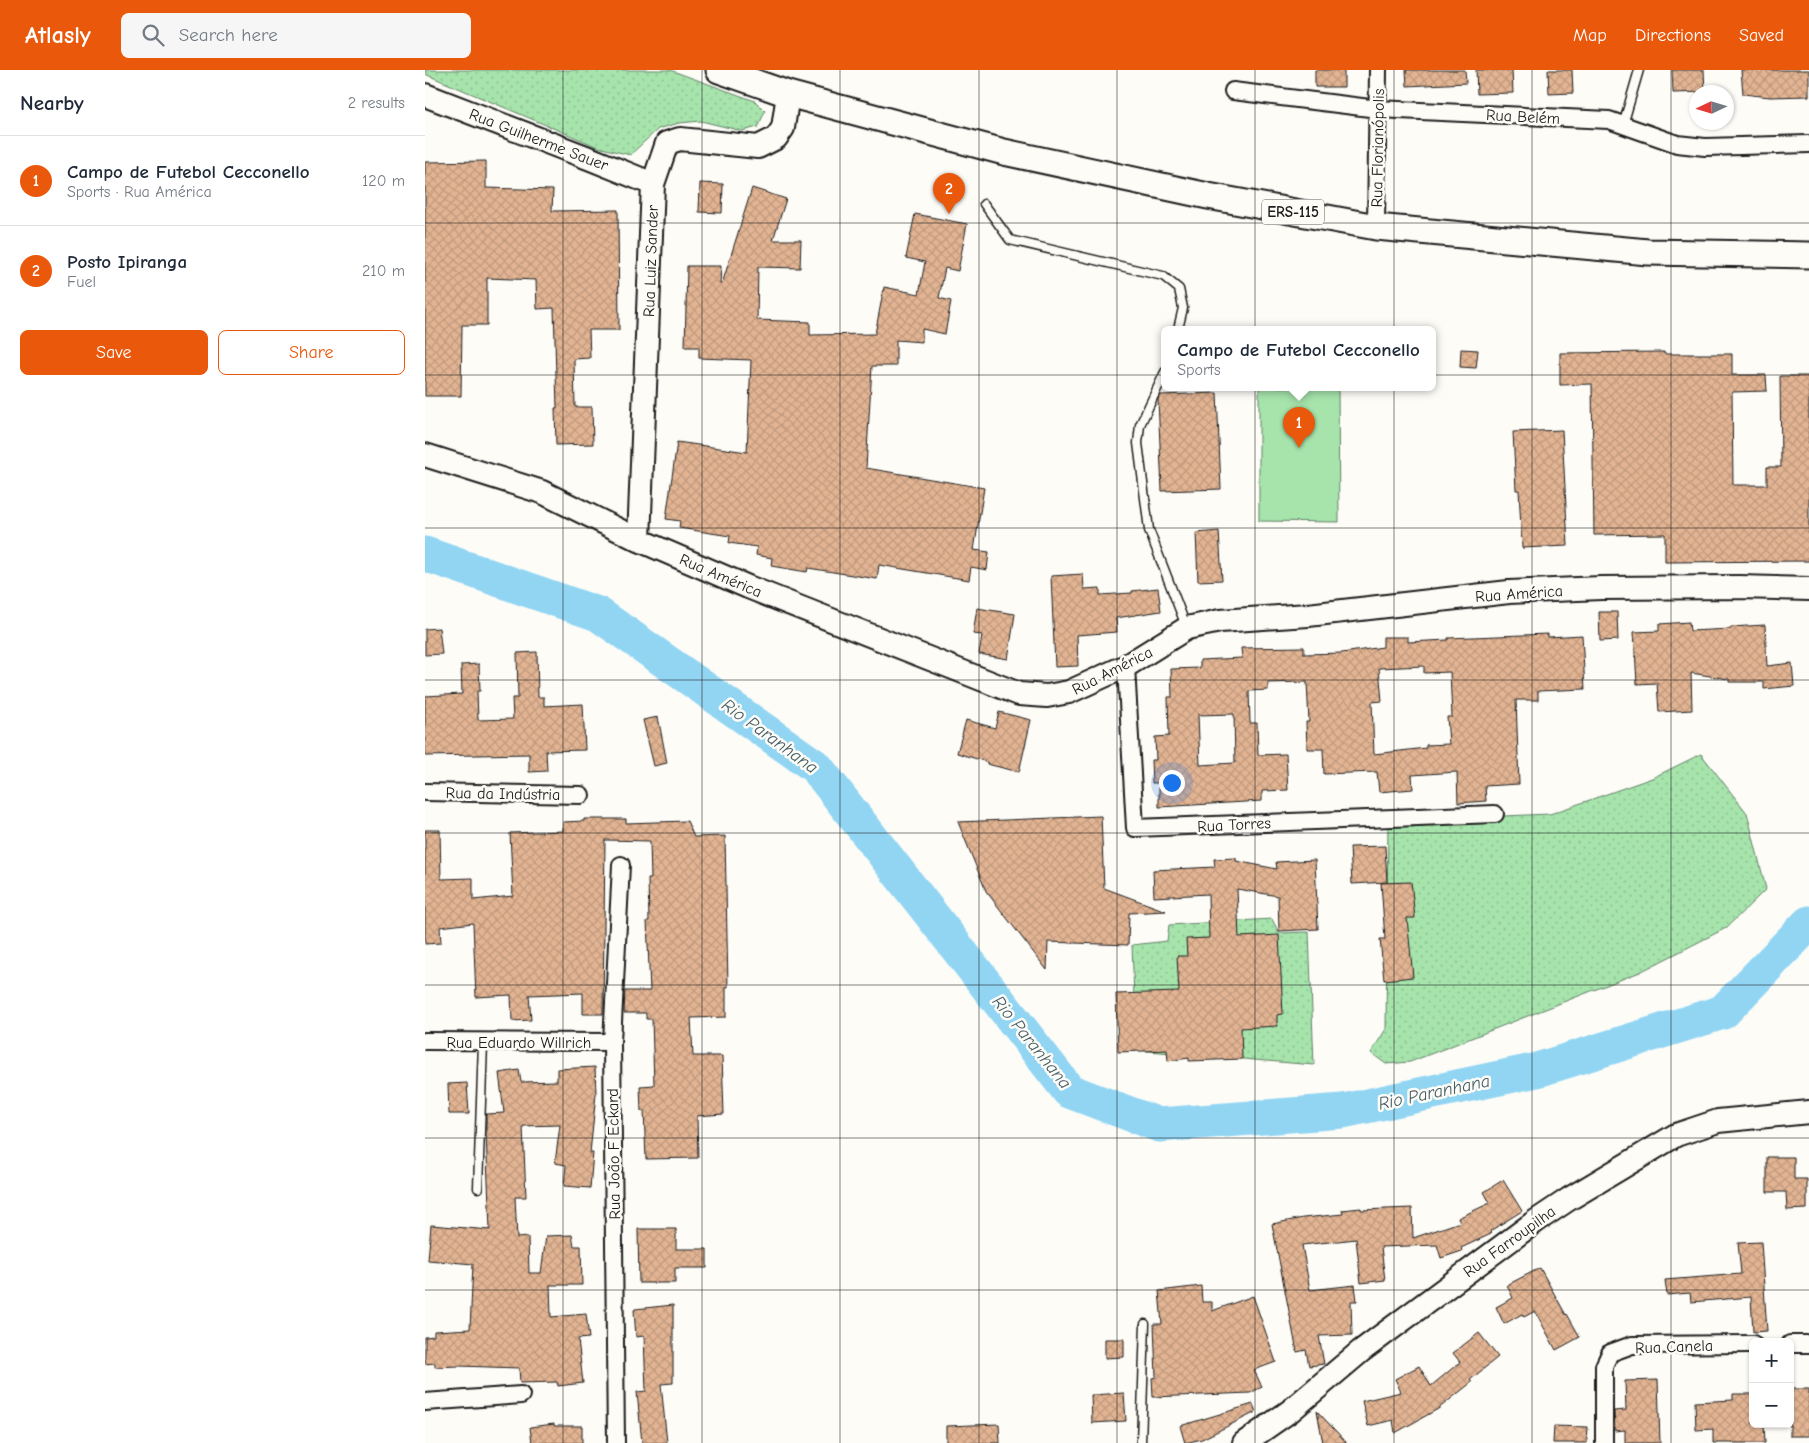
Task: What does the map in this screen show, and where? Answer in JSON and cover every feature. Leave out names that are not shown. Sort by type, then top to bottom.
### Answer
[{"type":"main road","name":"ERS-115","points":[[719,70],[788,94],[1004,152],[1208,196],[1376,226],[1648,252],[1809,255]]},
{"type":"street","name":"Rua Florianópolis","points":[[1376,226],[1378,70]]},
{"type":"street","name":"Rua Belém","points":[[1233,91],[1379,109],[1609,120],[1677,144],[1705,147],[1809,144]]},
{"type":"street","name":"Rua Guilherme Sauer","points":[[425,94],[653,184]]},
{"type":"street","name":"Rua Luiz Sander","points":[[639,540],[653,184],[667,143],[680,139],[758,146],[776,138],[783,128],[788,94]]},
{"type":"street","name":"Rua América","points":[[425,455],[542,492],[639,540],[748,587],[1019,694],[1047,696],[1069,692],[1126,666],[1187,628],[1220,621],[1308,615],[1509,592],[1601,588],[1739,587],[1809,589]]},
{"type":"street","name":"Rua Torres","points":[[1126,666],[1135,828],[1495,814]]},
{"type":"street","name":"Rua da Indústria","points":[[425,792],[581,795]]},
{"type":"street","name":"Rua João F Eckard","points":[[617,1443],[612,1042],[621,865]]},
{"type":"street","name":"Rua Eduardo Willrich","points":[[425,1041],[483,1043],[612,1042]]},
{"type":"street","name":"Rua Farroupilha","points":[[1244,1443],[1290,1411],[1361,1351],[1536,1221],[1569,1198],[1676,1135],[1718,1120],[1809,1112]]},
{"type":"street","name":"Rua Canela","points":[[1604,1443],[1604,1366],[1610,1353],[1632,1345],[1749,1344]]},
{"type":"street","points":[[1794,1344],[1809,1344]]},
{"type":"street","points":[[425,1402],[521,1395]]},
{"type":"lane","points":[[1623,125],[1639,70]]},
{"type":"lane","points":[[984,204],[1010,240],[1163,276],[1179,289],[1183,308],[1178,326]]},
{"type":"lane","points":[[1161,380],[1140,425],[1139,443],[1149,530],[1187,628]]},
{"type":"lane","points":[[478,1188],[483,1043]]},
{"type":"lane","points":[[1141,1443],[1145,1324]]},
{"type":"green space","points":[[425,70],[670,70],[755,101],[765,111],[758,127],[742,131],[701,121],[679,123],[658,129],[630,155],[598,147],[425,74]]},
{"type":"green space","points":[[1259,391],[1338,391],[1339,522],[1259,521]]},
{"type":"green space","points":[[1701,754],[1747,813],[1766,889],[1726,928],[1640,972],[1410,1062],[1386,1064],[1371,1053],[1386,1029],[1388,821],[1550,814],[1652,778]]},
{"type":"green space","points":[[1272,919],[1279,933],[1309,932],[1314,1065],[1136,1050],[1132,945],[1167,941],[1169,925]]},
{"type":"building","points":[[1315,70],[1344,70],[1344,87],[1315,87]]},
{"type":"building","points":[[1406,70],[1465,70],[1466,83],[1407,86]]},
{"type":"building","points":[[1476,70],[1512,70],[1513,93],[1477,94]]},
{"type":"building","points":[[1548,70],[1572,70],[1573,93],[1549,94]]},
{"type":"building","points":[[1672,70],[1704,70],[1705,85],[1689,85],[1689,92],[1673,93]]},
{"type":"building","points":[[1741,70],[1809,70],[1809,96],[1770,97],[1743,94]]},
{"type":"building","points":[[486,161],[486,188],[553,190],[552,211],[618,210],[619,330],[589,330],[590,358],[574,359],[575,407],[592,407],[593,444],[556,445],[555,408],[557,408],[554,308],[537,309],[536,280],[487,278],[487,325],[462,325],[461,396],[425,396],[425,162]]},
{"type":"building","points":[[700,183],[723,184],[722,213],[699,212]]},
{"type":"building","points":[[752,188],[786,199],[773,240],[801,240],[800,268],[758,267],[757,320],[810,322],[810,335],[875,334],[884,287],[919,294],[925,262],[906,258],[915,214],[967,224],[958,271],[945,268],[939,298],[951,301],[945,334],[922,329],[922,342],[896,340],[896,366],[872,366],[866,468],[984,488],[974,550],[989,552],[987,570],[971,567],[969,580],[879,565],[877,579],[808,568],[807,572],[771,566],[772,558],[756,555],[757,547],[729,543],[730,536],[679,528],[680,521],[666,519],[677,442],[747,452],[751,360],[699,358],[699,347],[685,347],[687,266],[721,266],[720,284],[722,284]]},
{"type":"building","points":[[1461,349],[1478,350],[1476,368],[1460,367]]},
{"type":"building","points":[[1664,352],[1664,354],[1732,354],[1732,375],[1766,375],[1767,391],[1732,392],[1733,485],[1767,485],[1767,467],[1781,467],[1780,376],[1809,376],[1809,561],[1665,562],[1665,534],[1594,535],[1592,384],[1560,385],[1560,353]]},
{"type":"building","points":[[1217,393],[1221,489],[1162,491],[1158,399],[1160,395]]},
{"type":"building","points":[[1562,430],[1568,546],[1522,548],[1513,432]]},
{"type":"building","points":[[1219,531],[1222,580],[1198,581],[1196,533]]},
{"type":"building","points":[[1083,574],[1084,589],[1100,588],[1100,595],[1132,593],[1132,591],[1158,588],[1161,611],[1116,618],[1117,632],[1077,635],[1078,666],[1055,667],[1051,576]]},
{"type":"building","points":[[977,608],[1015,614],[1008,659],[979,654],[982,635],[973,634]]},
{"type":"building","points":[[1599,612],[1617,612],[1618,640],[1600,641]]},
{"type":"building","points":[[1689,622],[1690,631],[1765,625],[1767,666],[1792,663],[1794,686],[1764,689],[1764,682],[1729,682],[1729,679],[1691,673],[1692,710],[1659,712],[1657,683],[1637,684],[1634,632],[1659,631],[1659,624]]},
{"type":"building","points":[[439,628],[442,654],[425,655],[425,629]]},
{"type":"building","points":[[1548,634],[1548,637],[1582,635],[1585,689],[1538,691],[1538,700],[1516,700],[1519,784],[1485,786],[1486,801],[1458,803],[1457,772],[1412,775],[1413,789],[1379,792],[1377,772],[1324,774],[1323,749],[1307,749],[1306,722],[1309,722],[1307,682],[1268,683],[1268,690],[1249,691],[1250,723],[1257,723],[1258,755],[1286,754],[1288,790],[1262,791],[1262,801],[1159,807],[1159,783],[1152,783],[1151,760],[1156,760],[1155,737],[1169,736],[1168,697],[1172,697],[1171,669],[1200,668],[1200,660],[1242,658],[1241,648],[1304,647],[1304,654],[1342,653],[1383,647],[1383,637],[1408,637],[1408,642],[1448,640],[1448,638]],"holes":[[[1424,666],[1424,673],[1450,672],[1452,717],[1447,717],[1449,744],[1426,745],[1426,748],[1374,754],[1372,702],[1382,701],[1379,668]],[[1234,714],[1235,763],[1200,765],[1198,715]]]},
{"type":"building","points":[[537,652],[538,697],[544,697],[544,706],[583,704],[585,750],[546,751],[547,771],[529,772],[529,754],[425,756],[425,696],[462,694],[461,665],[479,664],[480,691],[477,691],[478,720],[513,719],[512,698],[518,698],[517,653]]},
{"type":"building","points":[[999,712],[1031,720],[1019,772],[987,764],[987,762],[957,753],[966,720],[995,728]]},
{"type":"building","points":[[658,717],[667,763],[654,766],[643,720]]},
{"type":"building","points":[[1101,816],[1104,888],[1166,911],[1129,913],[1128,945],[1048,942],[1047,970],[986,891],[958,822]]},
{"type":"building","points":[[584,819],[626,819],[626,823],[687,821],[694,837],[725,836],[728,987],[726,987],[726,1017],[691,1018],[693,1056],[722,1056],[724,1114],[697,1116],[698,1158],[646,1159],[644,1111],[641,1111],[640,1086],[654,1085],[652,1019],[646,1019],[646,1013],[624,1013],[625,991],[650,991],[647,921],[649,921],[648,879],[651,879],[650,841],[605,840],[603,1014],[583,1014],[583,993],[529,995],[531,1020],[512,1021],[511,995],[476,997],[473,923],[440,927],[441,943],[425,944],[425,830],[440,830],[441,879],[473,878],[473,900],[513,896],[510,833],[563,831],[563,822],[584,821]]},
{"type":"building","points":[[1385,846],[1387,882],[1352,884],[1350,847]]},
{"type":"building","points":[[1236,858],[1236,861],[1277,869],[1276,862],[1315,860],[1318,929],[1279,931],[1278,896],[1237,889],[1239,937],[1279,935],[1283,1014],[1277,1015],[1277,1026],[1241,1028],[1242,1059],[1189,1061],[1189,1058],[1168,1061],[1167,1050],[1118,1052],[1116,994],[1179,992],[1177,956],[1187,956],[1186,939],[1209,938],[1208,894],[1154,897],[1153,870],[1215,867],[1214,859]]},
{"type":"building","points":[[1411,882],[1415,918],[1407,918],[1413,977],[1384,980],[1380,939],[1385,939],[1381,883]]},
{"type":"building","points":[[595,1067],[596,1094],[590,1153],[593,1153],[590,1188],[564,1186],[566,1165],[555,1163],[560,1125],[523,1126],[526,1197],[515,1197],[517,1238],[528,1237],[529,1273],[541,1273],[546,1236],[572,1235],[574,1246],[581,1246],[582,1285],[550,1285],[551,1317],[586,1314],[589,1338],[578,1339],[583,1383],[558,1386],[557,1382],[520,1383],[519,1368],[435,1367],[435,1363],[425,1364],[425,1337],[434,1336],[434,1331],[470,1329],[473,1264],[428,1260],[431,1225],[490,1230],[486,1114],[504,1113],[499,1073],[519,1070],[521,1082],[557,1081],[557,1069]]},
{"type":"building","points":[[467,1083],[469,1114],[449,1114],[448,1084]]},
{"type":"building","points":[[1767,1157],[1794,1157],[1794,1179],[1807,1179],[1807,1209],[1787,1210],[1786,1192],[1767,1192]]},
{"type":"building","points":[[1503,1180],[1522,1211],[1490,1231],[1491,1234],[1461,1248],[1462,1251],[1441,1258],[1437,1245],[1381,1247],[1385,1280],[1361,1283],[1356,1239],[1302,1245],[1310,1290],[1355,1285],[1357,1301],[1351,1301],[1352,1335],[1319,1336],[1324,1364],[1309,1366],[1306,1350],[1297,1352],[1272,1224],[1303,1218],[1343,1214],[1342,1210],[1412,1208],[1413,1238],[1460,1222],[1458,1218],[1490,1203],[1484,1192]]},
{"type":"building","points":[[638,1229],[676,1229],[676,1249],[707,1249],[707,1268],[675,1268],[675,1283],[639,1283]]},
{"type":"building","points":[[1761,1242],[1767,1331],[1753,1332],[1751,1297],[1691,1302],[1690,1293],[1667,1295],[1665,1280],[1741,1274],[1738,1243]]},
{"type":"building","points":[[1540,1268],[1580,1337],[1556,1350],[1535,1311],[1524,1317],[1522,1314],[1504,1324],[1496,1307],[1513,1298],[1507,1285]]},
{"type":"building","points":[[1201,1286],[1202,1302],[1212,1302],[1212,1311],[1253,1296],[1276,1362],[1254,1370],[1262,1387],[1250,1393],[1153,1397],[1152,1378],[1156,1377],[1154,1324],[1162,1324],[1159,1291]]},
{"type":"building","points":[[673,1305],[673,1383],[661,1384],[667,1443],[642,1443],[637,1392],[646,1391],[644,1336],[636,1337],[634,1310]]},
{"type":"building","points":[[1479,1333],[1498,1357],[1470,1380],[1472,1382],[1438,1409],[1395,1433],[1393,1420],[1368,1426],[1362,1401],[1401,1392],[1395,1379],[1419,1366],[1431,1386],[1460,1362],[1453,1353]]},
{"type":"building","points":[[1105,1339],[1124,1339],[1124,1357],[1105,1358]]},
{"type":"building","points":[[1658,1380],[1660,1443],[1625,1443],[1625,1430],[1615,1431],[1614,1411],[1626,1410],[1625,1381]]},
{"type":"building","points":[[1794,1389],[1809,1389],[1809,1436],[1790,1436],[1790,1428],[1794,1428]]},
{"type":"building","points":[[1124,1393],[1126,1421],[1092,1423],[1091,1395]]},
{"type":"building","points":[[1733,1394],[1749,1394],[1749,1428],[1764,1428],[1765,1443],[1713,1443],[1713,1429],[1696,1430],[1695,1402],[1733,1400]]},
{"type":"building","points":[[1253,1404],[1256,1412],[1202,1439],[1185,1443],[1180,1426]]},
{"type":"building","points":[[1317,1411],[1347,1443],[1323,1443]]},
{"type":"building","points":[[554,1424],[554,1426],[582,1426],[582,1443],[532,1443],[530,1427]]},
{"type":"building","points":[[999,1424],[1000,1443],[946,1443],[946,1426]]},
{"type":"building","points":[[1554,1426],[1588,1427],[1587,1443],[1553,1443]]},
{"type":"waterway","name":"Rio Paranhana","points":[[425,554],[598,614],[816,767],[1069,1091],[1159,1125],[1343,1111],[1537,1070],[1723,1012],[1809,923]]},
{"type":"place","name":"Posto Ipiranga","points":[[949,214]]},
{"type":"place","name":"Campo de Futebol Cecconello","points":[[1299,448]]}]
